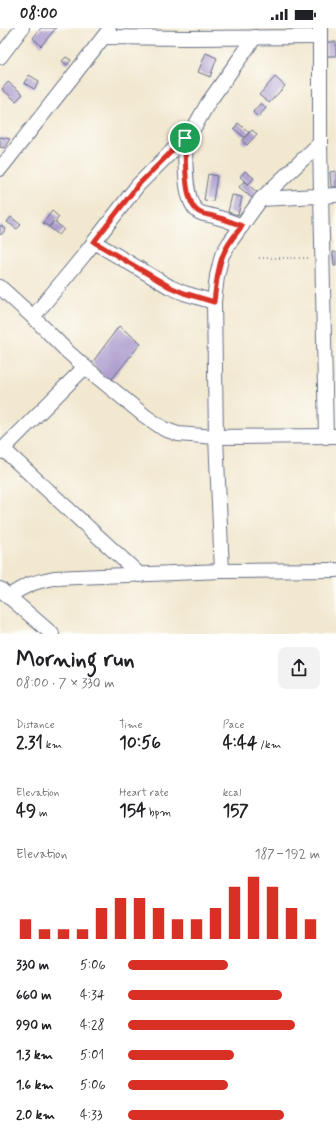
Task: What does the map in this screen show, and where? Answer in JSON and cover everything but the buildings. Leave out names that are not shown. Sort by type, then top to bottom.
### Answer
[{"type":"street","points":[[0,57],[22,28]]},
{"type":"street","points":[[0,169],[107,32],[188,38],[254,37],[319,32],[322,258],[331,437],[216,437],[178,434],[164,429],[145,416],[68,352],[33,317],[2,293]]},
{"type":"street","points":[[33,317],[138,185],[195,126],[208,103],[254,37]]},
{"type":"street","points":[[185,138],[186,182],[188,195],[194,208],[200,213],[218,217],[242,226]]},
{"type":"street","points":[[222,571],[216,437],[214,302],[222,255],[261,198],[320,143]]},
{"type":"street","points":[[261,198],[336,195]]},
{"type":"street","points":[[94,242],[170,287],[214,302]]},
{"type":"street","points":[[85,366],[2,450],[140,575]]},
{"type":"street","points":[[4,593],[33,582],[54,578],[222,571],[336,570]]},
{"type":"street","points":[[4,593],[52,634]]},
{"type":"path","points":[[259,258],[322,258]]},
{"type":"route","points":[[185,138],[186,182],[188,195],[194,208],[200,213],[218,217],[242,226],[235,234],[222,255],[214,302],[195,297],[170,287],[94,242],[138,185],[185,138]]}]
